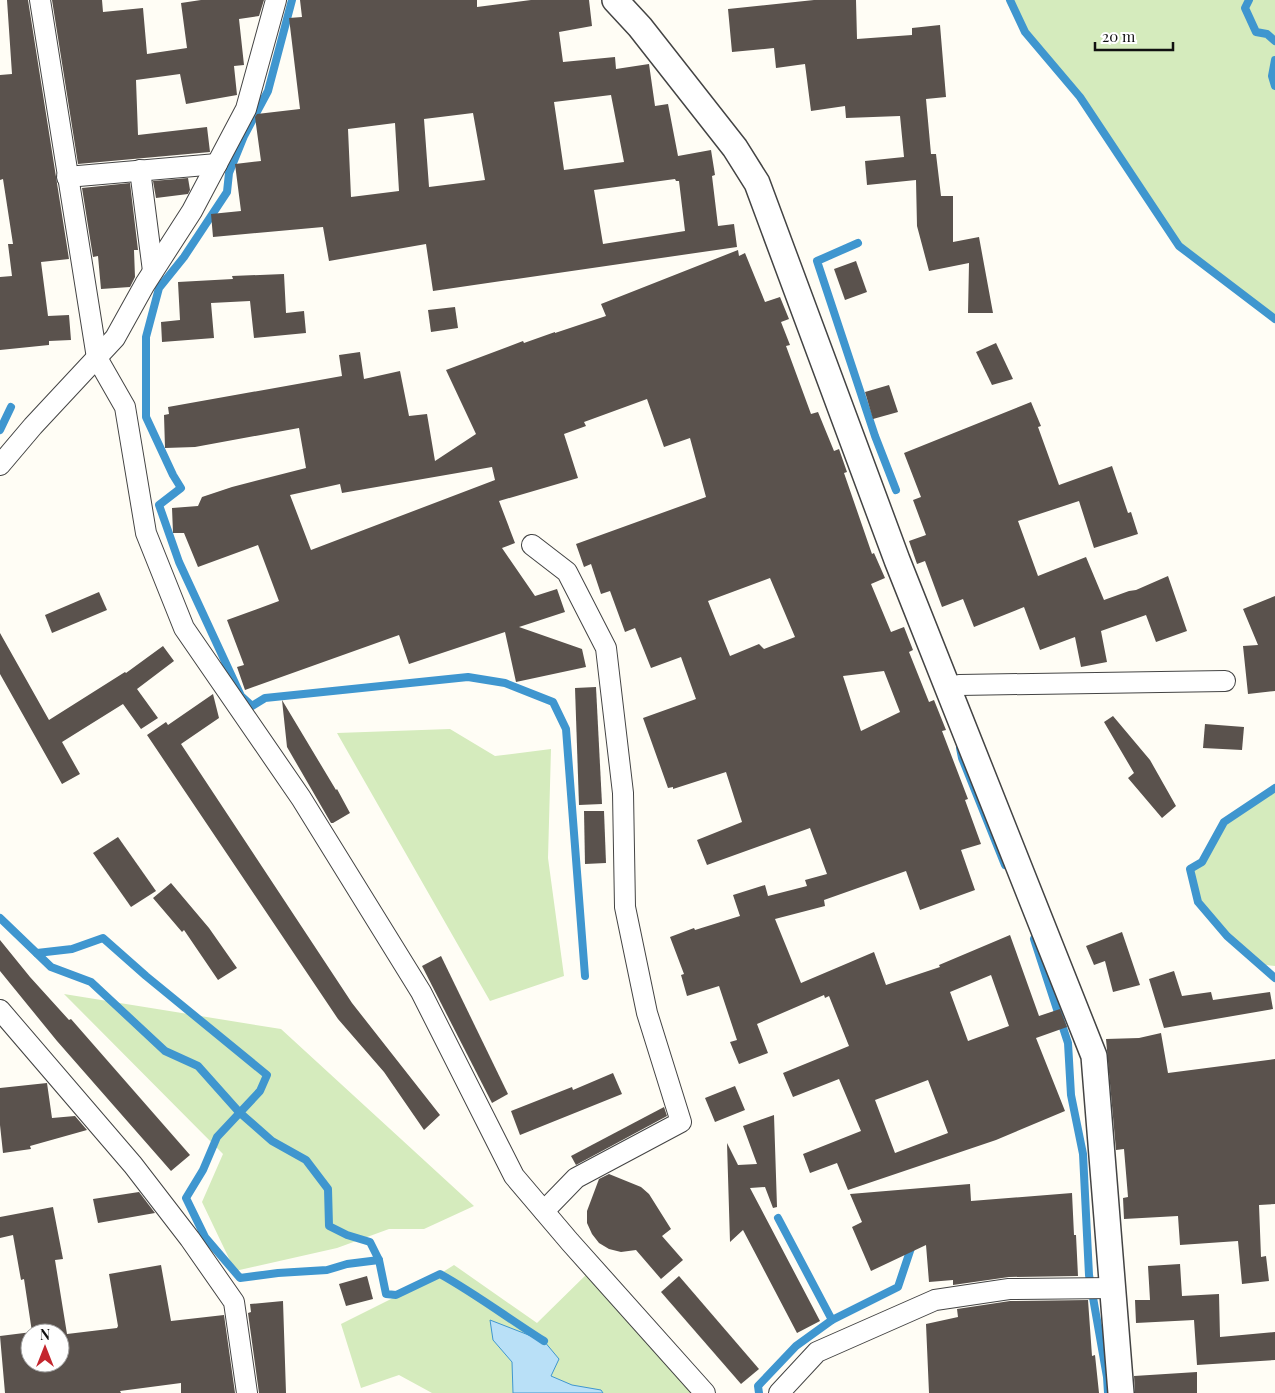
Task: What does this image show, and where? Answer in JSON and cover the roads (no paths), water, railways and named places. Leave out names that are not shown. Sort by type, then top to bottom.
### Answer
[{"type":"street","points":[[40,0],[97,358],[125,407],[146,533],[184,628],[301,798],[421,992],[514,1176],[705,1393]]},
{"type":"street","points":[[0,465],[33,426],[115,338],[153,271],[192,210],[246,108],[276,0]]},
{"type":"street","points":[[615,0],[640,27],[735,148],[757,183],[897,560],[1094,1056],[1121,1393]]},
{"type":"street","points":[[67,177],[217,164]]},
{"type":"street","points":[[140,170],[153,271]]},
{"type":"street","points":[[532,545],[567,572],[606,648],[623,793],[625,907],[648,1013],[681,1122],[576,1178],[544,1211]]},
{"type":"street","points":[[949,688],[959,685],[1225,681]]},
{"type":"street","points":[[0,1010],[133,1166],[190,1239],[234,1302],[247,1393]]},
{"type":"street","points":[[779,1393],[816,1352],[935,1300],[1009,1289],[1112,1288]]},
{"type":"water","points":[[490,1320],[544,1341],[559,1359],[551,1376],[572,1385],[601,1390],[603,1393],[513,1393],[512,1362],[493,1340]]},
{"type":"waterway","points":[[292,0],[268,91],[244,136],[229,173],[227,192],[184,257],[159,288],[146,337],[146,417],[181,488],[159,505],[179,562],[241,696],[252,706],[265,698],[468,677],[505,683],[553,702],[566,729],[585,976]]},
{"type":"waterway","points":[[1010,0],[1025,32],[1080,97],[1179,246],[1275,319]]},
{"type":"waterway","points":[[1249,0],[1245,8],[1256,32],[1267,34],[1275,41]]},
{"type":"waterway","points":[[1275,60],[1272,76],[1275,86]]},
{"type":"waterway","points":[[858,243],[817,261],[875,436],[896,490]]},
{"type":"waterway","points":[[0,430],[11,407]]},
{"type":"waterway","points":[[960,748],[962,758],[1005,865]]},
{"type":"waterway","points":[[1275,788],[1224,822],[1202,862],[1190,869],[1198,902],[1227,936],[1275,978]]},
{"type":"waterway","points":[[0,918],[51,967],[91,982],[165,1051],[198,1066],[239,1112],[272,1141],[306,1160],[328,1189],[329,1226],[347,1235],[370,1242],[379,1260],[386,1294],[396,1295],[440,1274],[544,1341]]},
{"type":"waterway","points":[[37,953],[72,949],[103,938],[146,976],[267,1075],[260,1091],[217,1137],[203,1170],[186,1198],[205,1237],[240,1278],[327,1270],[347,1264],[379,1260]]},
{"type":"waterway","points":[[1034,939],[1068,1043],[1071,1095],[1083,1154],[1089,1275],[1107,1377],[1108,1393]]},
{"type":"waterway","points":[[778,1218],[832,1320],[898,1287],[912,1245]]},
{"type":"waterway","points":[[759,1393],[758,1386],[796,1346],[832,1320]]}]
